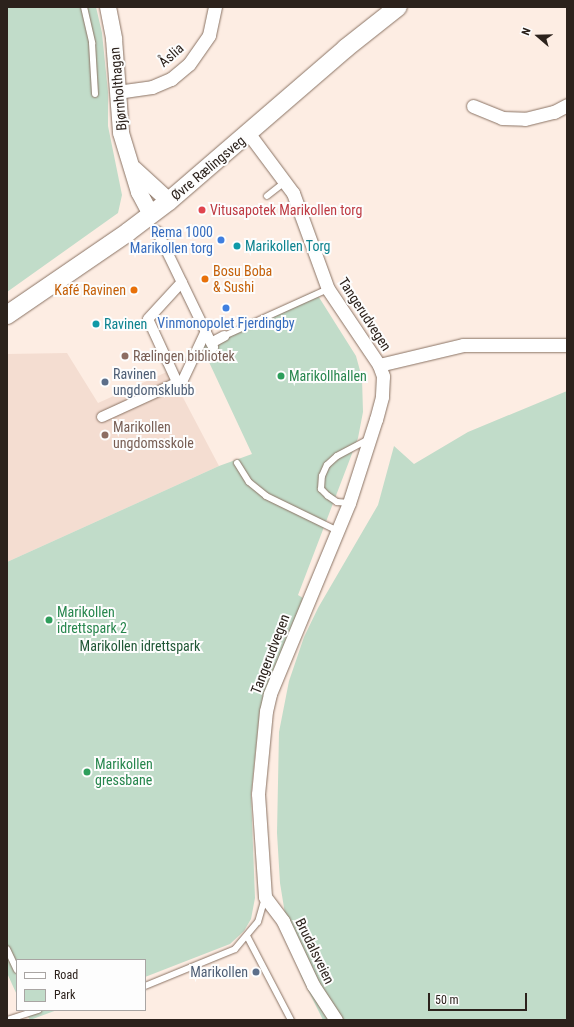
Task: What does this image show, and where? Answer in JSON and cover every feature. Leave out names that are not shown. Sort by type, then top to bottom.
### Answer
[{"type":"main road","name":"Øvre Rælingsveg","points":[[7,315],[154,223],[169,201],[249,134],[346,48],[398,7]]},
{"type":"street","name":"Bjørnholthagan","points":[[108,7],[114,38],[121,133],[134,169],[139,192],[154,223]]},
{"type":"street","name":"Åslia","points":[[117,92],[152,87],[171,79],[188,64],[208,35],[215,7]]},
{"type":"street","points":[[472,106],[502,118],[525,119],[554,112],[567,105]]},
{"type":"street","name":"Tangerudvegen","points":[[249,134],[286,181],[293,193],[328,289],[379,365],[383,376],[382,397],[349,503],[281,663],[266,711],[258,794],[265,898]]},
{"type":"street","name":"Bjørnholthagan","points":[[134,169],[169,201]]},
{"type":"street","points":[[154,223],[212,345],[224,336]]},
{"type":"street","points":[[178,382],[148,319],[182,282]]},
{"type":"street","points":[[102,417],[183,380],[206,331]]},
{"type":"street","name":"Tangerudvegen","points":[[379,365],[463,345],[567,345]]},
{"type":"street","name":"Brudalsveien","points":[[265,898],[283,920],[313,985],[336,1020]]},
{"type":"lane","points":[[84,7],[92,43],[95,94]]},
{"type":"lane","points":[[267,196],[286,181]]},
{"type":"lane","points":[[224,336],[328,289]]},
{"type":"lane","points":[[349,503],[337,502],[321,489],[322,476],[327,465],[336,456],[370,439]]},
{"type":"lane","points":[[237,463],[249,482],[266,496],[338,531]]},
{"type":"lane","points":[[146,986],[234,948],[247,936],[258,922],[265,898]]},
{"type":"lane","points":[[247,936],[291,1020]]},
{"type":"lane","points":[[7,950],[16,968]]},
{"type":"lane","points":[[7,1020],[35,1011]]},
{"type":"shaded area","name":"Marikollen ungdomsskole","points":[[67,353],[98,403],[169,371],[219,466],[7,562],[7,354]]},
{"type":"green space","points":[[7,7],[96,7],[102,33],[108,92],[108,126],[122,195],[118,213],[7,292]]},
{"type":"green space","name":"Marikollen idrettspark","points":[[315,291],[356,356],[362,378],[363,412],[358,438],[298,595],[303,598],[260,709],[251,795],[255,898],[251,919],[244,931],[230,944],[146,977],[146,959],[16,959],[16,993],[7,973],[7,562],[219,466],[252,454],[201,345]]},
{"type":"green space","points":[[567,391],[567,1020],[323,1020],[301,976],[286,920],[280,883],[277,833],[279,732],[289,681],[304,637],[318,608],[378,505],[394,446],[414,464],[468,432]]},
{"type":"green space","points":[[25,1011],[54,1011],[30,1020]]},
{"type":"place","name":"Vitusapotek Marikollen torg","points":[[202,210]]},
{"type":"place","name":"Rema 1000 Marikollen torg","points":[[221,240]]},
{"type":"place","name":"Marikollen Torg","points":[[237,246]]},
{"type":"place","name":"Bosu Boba & Sushi","points":[[205,279]]},
{"type":"place","name":"Kafé Ravinen","points":[[134,290]]},
{"type":"place","name":"Vinmonopolet Fjerdingby","points":[[226,308]]},
{"type":"place","name":"Ravinen","points":[[96,324]]},
{"type":"place","name":"Rælingen bibliotek","points":[[125,356]]},
{"type":"place","name":"Marikollhallen","points":[[281,376]]},
{"type":"place","name":"Ravinen ungdomsklubb","points":[[105,382]]},
{"type":"place","name":"Marikollen ungdomsskole","points":[[105,435]]},
{"type":"place","name":"Marikollen idrettspark 2","points":[[49,620]]},
{"type":"place","name":"Marikollen gressbane","points":[[87,772]]},
{"type":"place","name":"Marikollen","points":[[256,972]]}]
